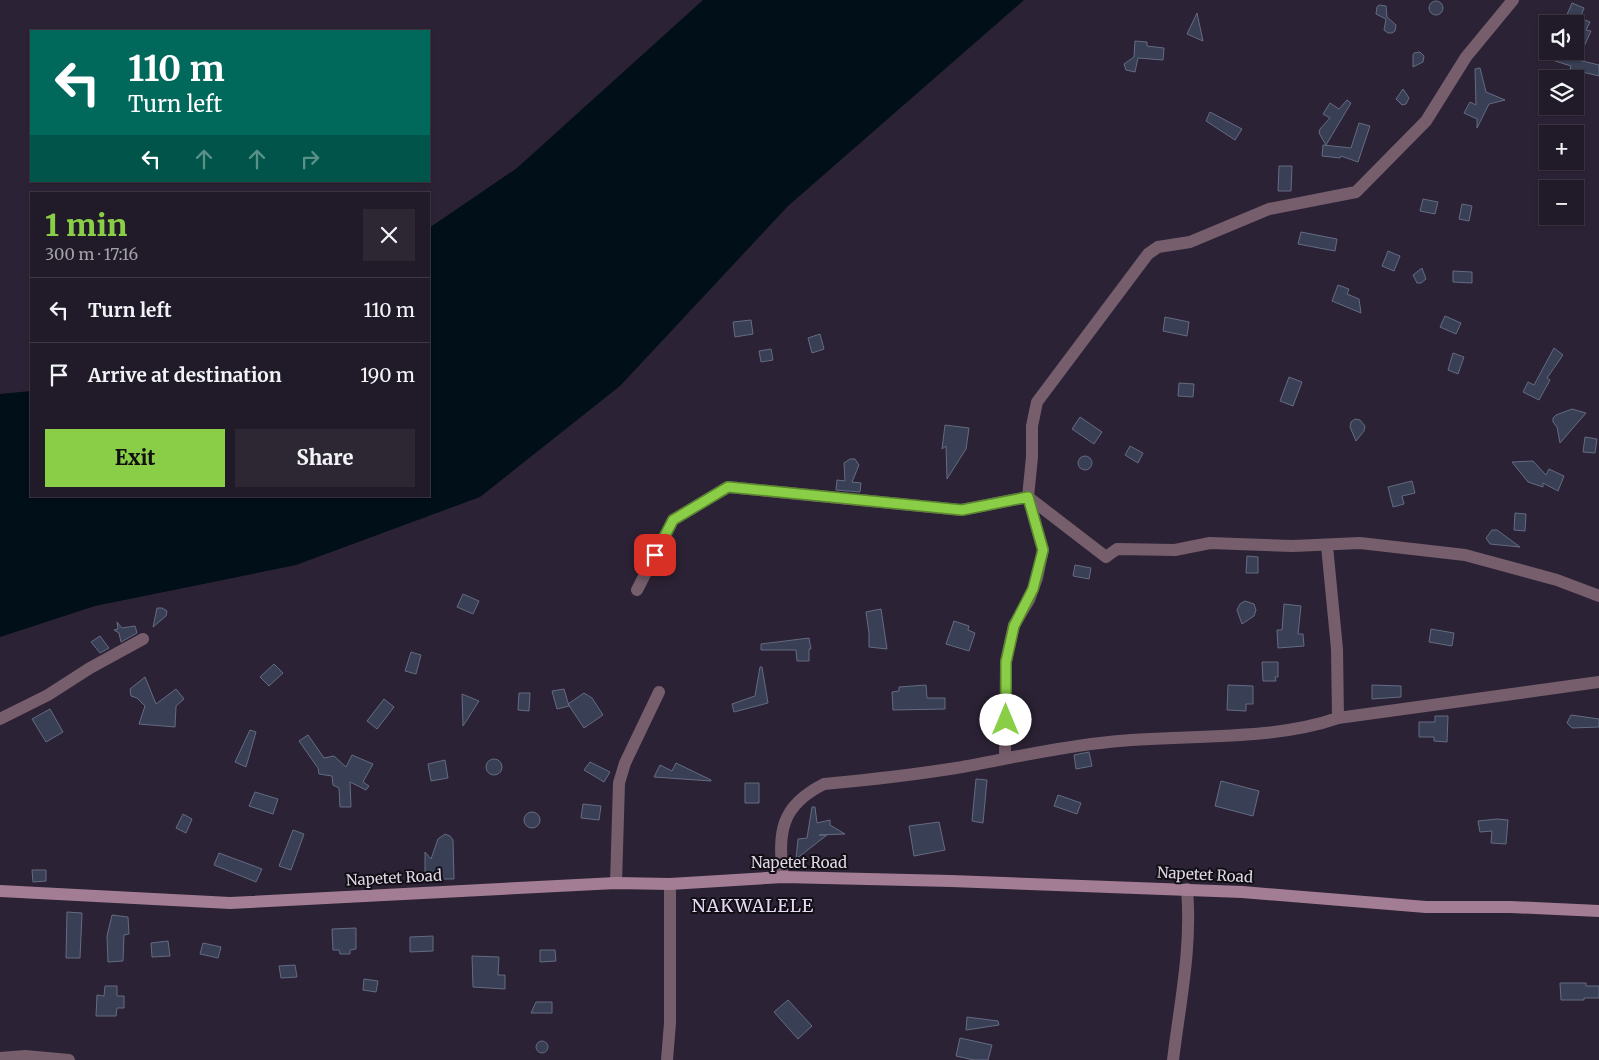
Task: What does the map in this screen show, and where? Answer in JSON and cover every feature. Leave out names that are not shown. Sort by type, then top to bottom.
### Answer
[{"type":"main road","name":"Napetet Road","points":[[0,891],[230,904],[616,883],[670,884],[783,877],[1187,889],[1426,907],[1511,907],[1599,911]]},
{"type":"street","points":[[1005,758],[1006,662],[1014,626],[1029,600],[1037,578],[1043,550],[1028,497],[1032,457],[1032,426],[1037,402],[1148,254],[1158,247],[1190,242],[1269,209],[1356,192],[1426,122],[1466,57],[1496,17],[1512,0]]},
{"type":"street","points":[[637,590],[673,520],[728,487],[962,510],[1028,497],[1106,557],[1117,549],[1175,550],[1210,542],[1327,546],[1360,543],[1465,555],[1557,580],[1599,596]]},
{"type":"street","points":[[1327,546],[1336,650],[1338,718]]},
{"type":"street","points":[[0,719],[48,695],[90,668],[143,639]]},
{"type":"street","points":[[783,877],[781,854],[785,820],[790,810],[812,790],[824,784],[953,769],[1005,758],[1108,742],[1262,734],[1324,723],[1338,718],[1599,682]]},
{"type":"street","points":[[616,883],[619,783],[625,763],[659,692]]},
{"type":"street","points":[[667,1060],[670,1023],[670,884]]},
{"type":"street","points":[[1173,1060],[1188,956],[1187,889]]},
{"type":"street","points":[[0,1058],[24,1056],[69,1060]]},
{"type":"shaded area","points":[[703,0],[1024,0],[788,206],[620,386],[480,497],[296,565],[95,606],[0,637],[0,394],[30,391],[30,497],[430,497],[430,227],[517,168]]},
{"type":"building","points":[[1436,1],[1441,3],[1443,8],[1441,13],[1436,15],[1431,13],[1429,8],[1431,3]]},
{"type":"building","points":[[1572,3],[1584,8],[1581,15],[1567,15]]},
{"type":"building","points":[[1379,5],[1386,6],[1387,17],[1396,25],[1395,31],[1392,33],[1384,30],[1386,19],[1376,14]]},
{"type":"building","points":[[1197,13],[1203,41],[1187,34]]},
{"type":"building","points":[[1584,20],[1590,22],[1586,30],[1591,31],[1584,47]]},
{"type":"building","points":[[1135,41],[1147,42],[1147,46],[1164,48],[1163,60],[1138,58],[1135,72],[1126,70],[1124,64],[1134,57]]},
{"type":"building","points":[[1420,52],[1424,56],[1423,62],[1413,67],[1413,55]]},
{"type":"building","points":[[1578,60],[1599,65],[1599,76],[1584,72],[1584,70],[1570,69],[1571,66],[1555,61]]},
{"type":"building","points":[[1480,68],[1486,92],[1505,100],[1489,104],[1477,128],[1477,119],[1464,113],[1470,102],[1476,105],[1475,69]]},
{"type":"building","points":[[1403,89],[1409,98],[1406,104],[1402,105],[1396,99]]},
{"type":"building","points":[[1347,100],[1351,103],[1326,145],[1319,133],[1320,129],[1330,118],[1323,114],[1330,103],[1339,109]]},
{"type":"building","points":[[1210,112],[1242,129],[1235,140],[1206,121]]},
{"type":"building","points":[[1359,123],[1370,126],[1358,162],[1341,156],[1340,158],[1322,156],[1323,145],[1351,148]]},
{"type":"building","points":[[1279,166],[1292,166],[1291,191],[1278,191]]},
{"type":"building","points":[[1423,199],[1438,202],[1435,214],[1420,211]]},
{"type":"building","points":[[1462,204],[1472,206],[1469,221],[1459,219]]},
{"type":"building","points":[[1301,232],[1337,239],[1335,251],[1298,244]]},
{"type":"building","points":[[1388,251],[1400,256],[1394,271],[1382,266]]},
{"type":"building","points":[[1422,268],[1426,279],[1421,283],[1417,283],[1413,275]]},
{"type":"building","points":[[1453,271],[1472,272],[1472,283],[1453,282]]},
{"type":"building","points":[[1338,285],[1349,289],[1347,294],[1359,299],[1361,313],[1332,301]]},
{"type":"building","points":[[1445,316],[1461,323],[1456,334],[1440,327]]},
{"type":"building","points":[[1165,317],[1189,322],[1187,336],[1163,331]]},
{"type":"building","points":[[751,320],[753,334],[735,337],[733,322]]},
{"type":"building","points":[[820,334],[824,349],[812,353],[808,338]]},
{"type":"building","points":[[1554,348],[1563,355],[1547,378],[1550,380],[1539,400],[1523,392],[1528,382],[1534,385]]},
{"type":"building","points":[[771,349],[773,360],[761,362],[759,351]]},
{"type":"building","points":[[1453,353],[1464,357],[1458,374],[1448,370]]},
{"type":"building","points":[[1289,377],[1302,382],[1293,406],[1280,401]]},
{"type":"building","points":[[1179,383],[1194,384],[1193,397],[1178,396]]},
{"type":"building","points":[[1572,409],[1586,413],[1560,443],[1553,418]]},
{"type":"building","points":[[1080,417],[1102,432],[1094,444],[1072,429]]},
{"type":"building","points":[[1355,419],[1360,420],[1365,426],[1364,431],[1356,441],[1350,427],[1351,422]]},
{"type":"building","points":[[945,425],[969,428],[966,449],[947,479],[946,446],[942,449]]},
{"type":"building","points":[[1585,437],[1597,439],[1595,453],[1583,452]]},
{"type":"building","points":[[1130,446],[1143,453],[1138,463],[1125,455]]},
{"type":"building","points":[[1085,456],[1090,458],[1092,463],[1090,468],[1085,470],[1080,468],[1078,463],[1080,458]]},
{"type":"building","points":[[850,459],[855,459],[859,465],[852,482],[861,483],[860,492],[836,490],[837,480],[845,481],[844,463]]},
{"type":"building","points":[[1533,461],[1546,475],[1549,469],[1564,476],[1558,491],[1543,483],[1543,487],[1528,482],[1512,462]]},
{"type":"building","points":[[1412,481],[1415,493],[1402,496],[1404,504],[1393,507],[1388,487]]},
{"type":"building","points":[[1515,513],[1526,514],[1525,531],[1514,530]]},
{"type":"building","points":[[1492,530],[1497,530],[1520,547],[1490,544],[1486,538]]},
{"type":"building","points":[[1247,556],[1258,557],[1258,573],[1246,573]]},
{"type":"building","points":[[1075,565],[1091,568],[1089,579],[1073,576]]},
{"type":"building","points":[[463,594],[479,601],[473,614],[457,607]]},
{"type":"building","points":[[1245,601],[1254,604],[1256,610],[1254,616],[1242,624],[1237,610],[1240,604]]},
{"type":"building","points":[[1284,604],[1301,606],[1298,634],[1303,634],[1304,646],[1278,648],[1277,630],[1282,630]]},
{"type":"building","points":[[157,608],[167,611],[166,616],[153,627]]},
{"type":"building","points":[[881,609],[887,649],[869,647],[866,612]]},
{"type":"building","points":[[954,621],[969,626],[968,630],[975,633],[969,651],[946,644]]},
{"type":"building","points":[[117,622],[122,628],[135,626],[137,633],[121,642],[119,633],[114,630],[118,629]]},
{"type":"building","points":[[1431,629],[1454,633],[1452,646],[1429,642]]},
{"type":"building","points":[[100,636],[109,648],[100,653],[91,642]]},
{"type":"building","points":[[809,638],[811,649],[809,649],[809,661],[797,661],[796,650],[761,650],[761,644]]},
{"type":"building","points":[[411,652],[421,655],[416,674],[405,671]]},
{"type":"building","points":[[1262,662],[1278,662],[1278,677],[1275,677],[1276,681],[1263,681]]},
{"type":"building","points":[[274,664],[283,673],[269,686],[260,677]]},
{"type":"building","points":[[760,667],[762,667],[768,703],[734,712],[732,704],[755,696]]},
{"type":"building","points":[[145,677],[156,704],[176,689],[184,699],[176,706],[175,727],[139,724],[145,706],[137,698],[131,696],[130,689]]},
{"type":"building","points":[[926,685],[927,698],[945,698],[945,709],[893,710],[892,692],[899,691],[899,687]]},
{"type":"building","points":[[1228,685],[1253,686],[1253,704],[1246,704],[1246,711],[1227,710]]},
{"type":"building","points":[[1372,685],[1401,686],[1401,697],[1372,699]]},
{"type":"building","points":[[564,689],[569,706],[557,709],[552,691]]},
{"type":"building","points":[[519,693],[530,693],[529,711],[518,710]]},
{"type":"building","points":[[584,693],[592,698],[603,715],[584,728],[568,704]]},
{"type":"building","points":[[462,694],[479,701],[463,726]]},
{"type":"building","points":[[384,699],[394,707],[377,729],[367,721]]},
{"type":"building","points":[[50,709],[63,732],[46,742],[32,719]]},
{"type":"building","points":[[1571,715],[1599,719],[1599,727],[1572,728],[1567,723]]},
{"type":"building","points":[[1435,716],[1448,716],[1447,742],[1434,741],[1434,737],[1419,737],[1419,722],[1435,722]]},
{"type":"building","points":[[250,730],[256,732],[246,767],[235,762]]},
{"type":"building","points":[[308,735],[324,758],[334,756],[346,767],[352,755],[373,764],[363,782],[369,786],[366,790],[350,782],[351,807],[340,807],[339,788],[333,785],[332,776],[319,774],[318,768],[299,741]]},
{"type":"building","points":[[1089,752],[1092,766],[1076,769],[1074,755]]},
{"type":"building","points":[[491,759],[497,759],[502,764],[500,773],[491,775],[486,770],[486,764]]},
{"type":"building","points":[[445,760],[448,778],[431,781],[428,764]]},
{"type":"building","points":[[590,762],[610,772],[604,782],[584,770]]},
{"type":"building","points":[[676,763],[711,781],[654,777],[660,765],[672,771]]},
{"type":"building","points":[[976,779],[987,780],[983,823],[972,821]]},
{"type":"building","points":[[1221,781],[1259,791],[1253,816],[1215,806]]},
{"type":"building","points":[[745,783],[759,783],[759,803],[745,803]]},
{"type":"building","points":[[255,792],[278,799],[273,814],[249,806]]},
{"type":"building","points":[[1058,795],[1081,803],[1077,814],[1054,806]]},
{"type":"building","points":[[583,804],[601,806],[599,820],[581,818]]},
{"type":"building","points":[[812,807],[815,807],[817,823],[830,820],[830,825],[845,834],[819,835],[827,835],[796,859],[798,839],[807,838]]},
{"type":"building","points":[[529,812],[535,812],[540,817],[538,826],[529,828],[524,823],[524,817]]},
{"type":"building","points":[[183,814],[192,819],[186,833],[176,828]]},
{"type":"building","points":[[1508,820],[1506,844],[1491,843],[1492,831],[1480,832],[1478,821]]},
{"type":"building","points":[[939,822],[945,850],[914,856],[909,826]]},
{"type":"building","points":[[293,830],[304,834],[291,870],[279,866]]},
{"type":"building","points":[[445,834],[453,840],[454,879],[425,879],[425,852],[431,859],[438,839]]},
{"type":"building","points":[[219,853],[262,869],[256,882],[214,865]]},
{"type":"building","points":[[32,870],[46,870],[46,881],[33,882]]},
{"type":"building","points":[[67,912],[82,913],[80,958],[66,958]]},
{"type":"building","points":[[112,915],[128,917],[129,934],[124,935],[123,961],[108,962],[107,936]]},
{"type":"building","points":[[356,928],[356,949],[350,950],[350,954],[340,954],[339,950],[333,950],[332,929]]},
{"type":"building","points":[[433,936],[433,951],[410,952],[410,937]]},
{"type":"building","points":[[168,941],[170,956],[152,957],[151,943]]},
{"type":"building","points":[[203,943],[221,947],[218,958],[200,954]]},
{"type":"building","points":[[540,950],[555,950],[556,961],[540,962]]},
{"type":"building","points":[[472,956],[499,957],[498,975],[505,975],[505,989],[473,987]]},
{"type":"building","points":[[295,965],[297,977],[281,978],[279,966]]},
{"type":"building","points":[[364,979],[378,981],[376,992],[363,990]]},
{"type":"building","points":[[1560,983],[1586,983],[1586,986],[1599,986],[1599,998],[1561,1000]]},
{"type":"building","points":[[105,986],[117,986],[117,996],[124,996],[124,1008],[117,1008],[116,1016],[96,1016],[97,995],[104,996]]},
{"type":"building","points":[[788,1000],[812,1026],[798,1039],[774,1012]]},
{"type":"building","points":[[536,1002],[552,1002],[552,1013],[531,1013]]},
{"type":"building","points":[[967,1017],[998,1021],[999,1025],[966,1030]]},
{"type":"building","points":[[960,1038],[992,1045],[988,1060],[974,1060],[956,1056]]},
{"type":"building","points":[[540,1041],[544,1041],[548,1047],[544,1053],[540,1053],[536,1049],[536,1045]]},
{"type":"district","name":"NAKWALELE","points":[[753,906]]},
{"type":"route","points":[[655,555],[673,520],[728,487],[962,510],[1028,497],[1043,550],[1037,578],[1029,600],[1014,626],[1006,662],[1006,720]]}]
